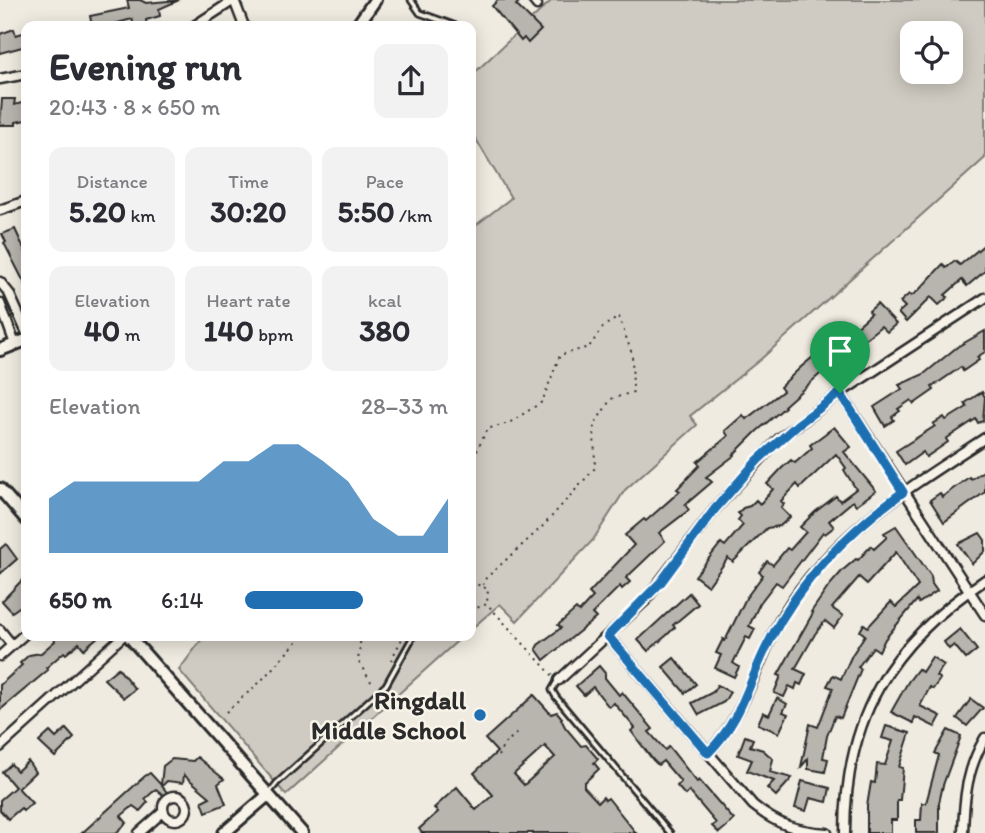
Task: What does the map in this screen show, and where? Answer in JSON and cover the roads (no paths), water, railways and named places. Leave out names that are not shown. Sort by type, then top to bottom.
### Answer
[{"type":"street","points":[[202,21],[234,0],[242,21]]},
{"type":"street","points":[[360,21],[375,0]]},
{"type":"street","points":[[0,79],[21,75]]},
{"type":"street","points":[[0,210],[21,203]]},
{"type":"street","points":[[0,282],[9,293],[21,320]]},
{"type":"street","points":[[560,679],[608,636],[661,582],[715,509],[758,460],[798,424],[840,393],[985,298]]},
{"type":"street","points":[[0,303],[21,342],[0,350]]},
{"type":"street","points":[[840,393],[985,615]]},
{"type":"street","points":[[708,753],[726,736],[737,719],[768,643],[807,580],[839,544],[903,492],[985,438]]},
{"type":"street","points":[[0,489],[21,513]]},
{"type":"street","points":[[845,833],[849,769],[873,699],[907,645],[948,605],[985,580]]},
{"type":"street","points":[[0,630],[12,645]]},
{"type":"street","points":[[608,636],[767,817],[794,830],[827,833]]},
{"type":"street","points":[[0,656],[21,637]]},
{"type":"street","points":[[0,747],[119,641]]},
{"type":"street","points":[[131,641],[302,833]]},
{"type":"street","points":[[963,833],[965,785],[972,762],[985,738]]},
{"type":"street","points":[[224,833],[268,795]]},
{"type":"street","points":[[139,833],[163,812]]},
{"type":"lane","points":[[411,0],[420,13],[442,21]]},
{"type":"lane","points":[[268,795],[277,783],[386,685],[411,641]]},
{"type":"lane","points":[[560,679],[552,690],[556,697],[670,833]]},
{"type":"place","name":"Ringdall Middle School","points":[[480,715]]}]
